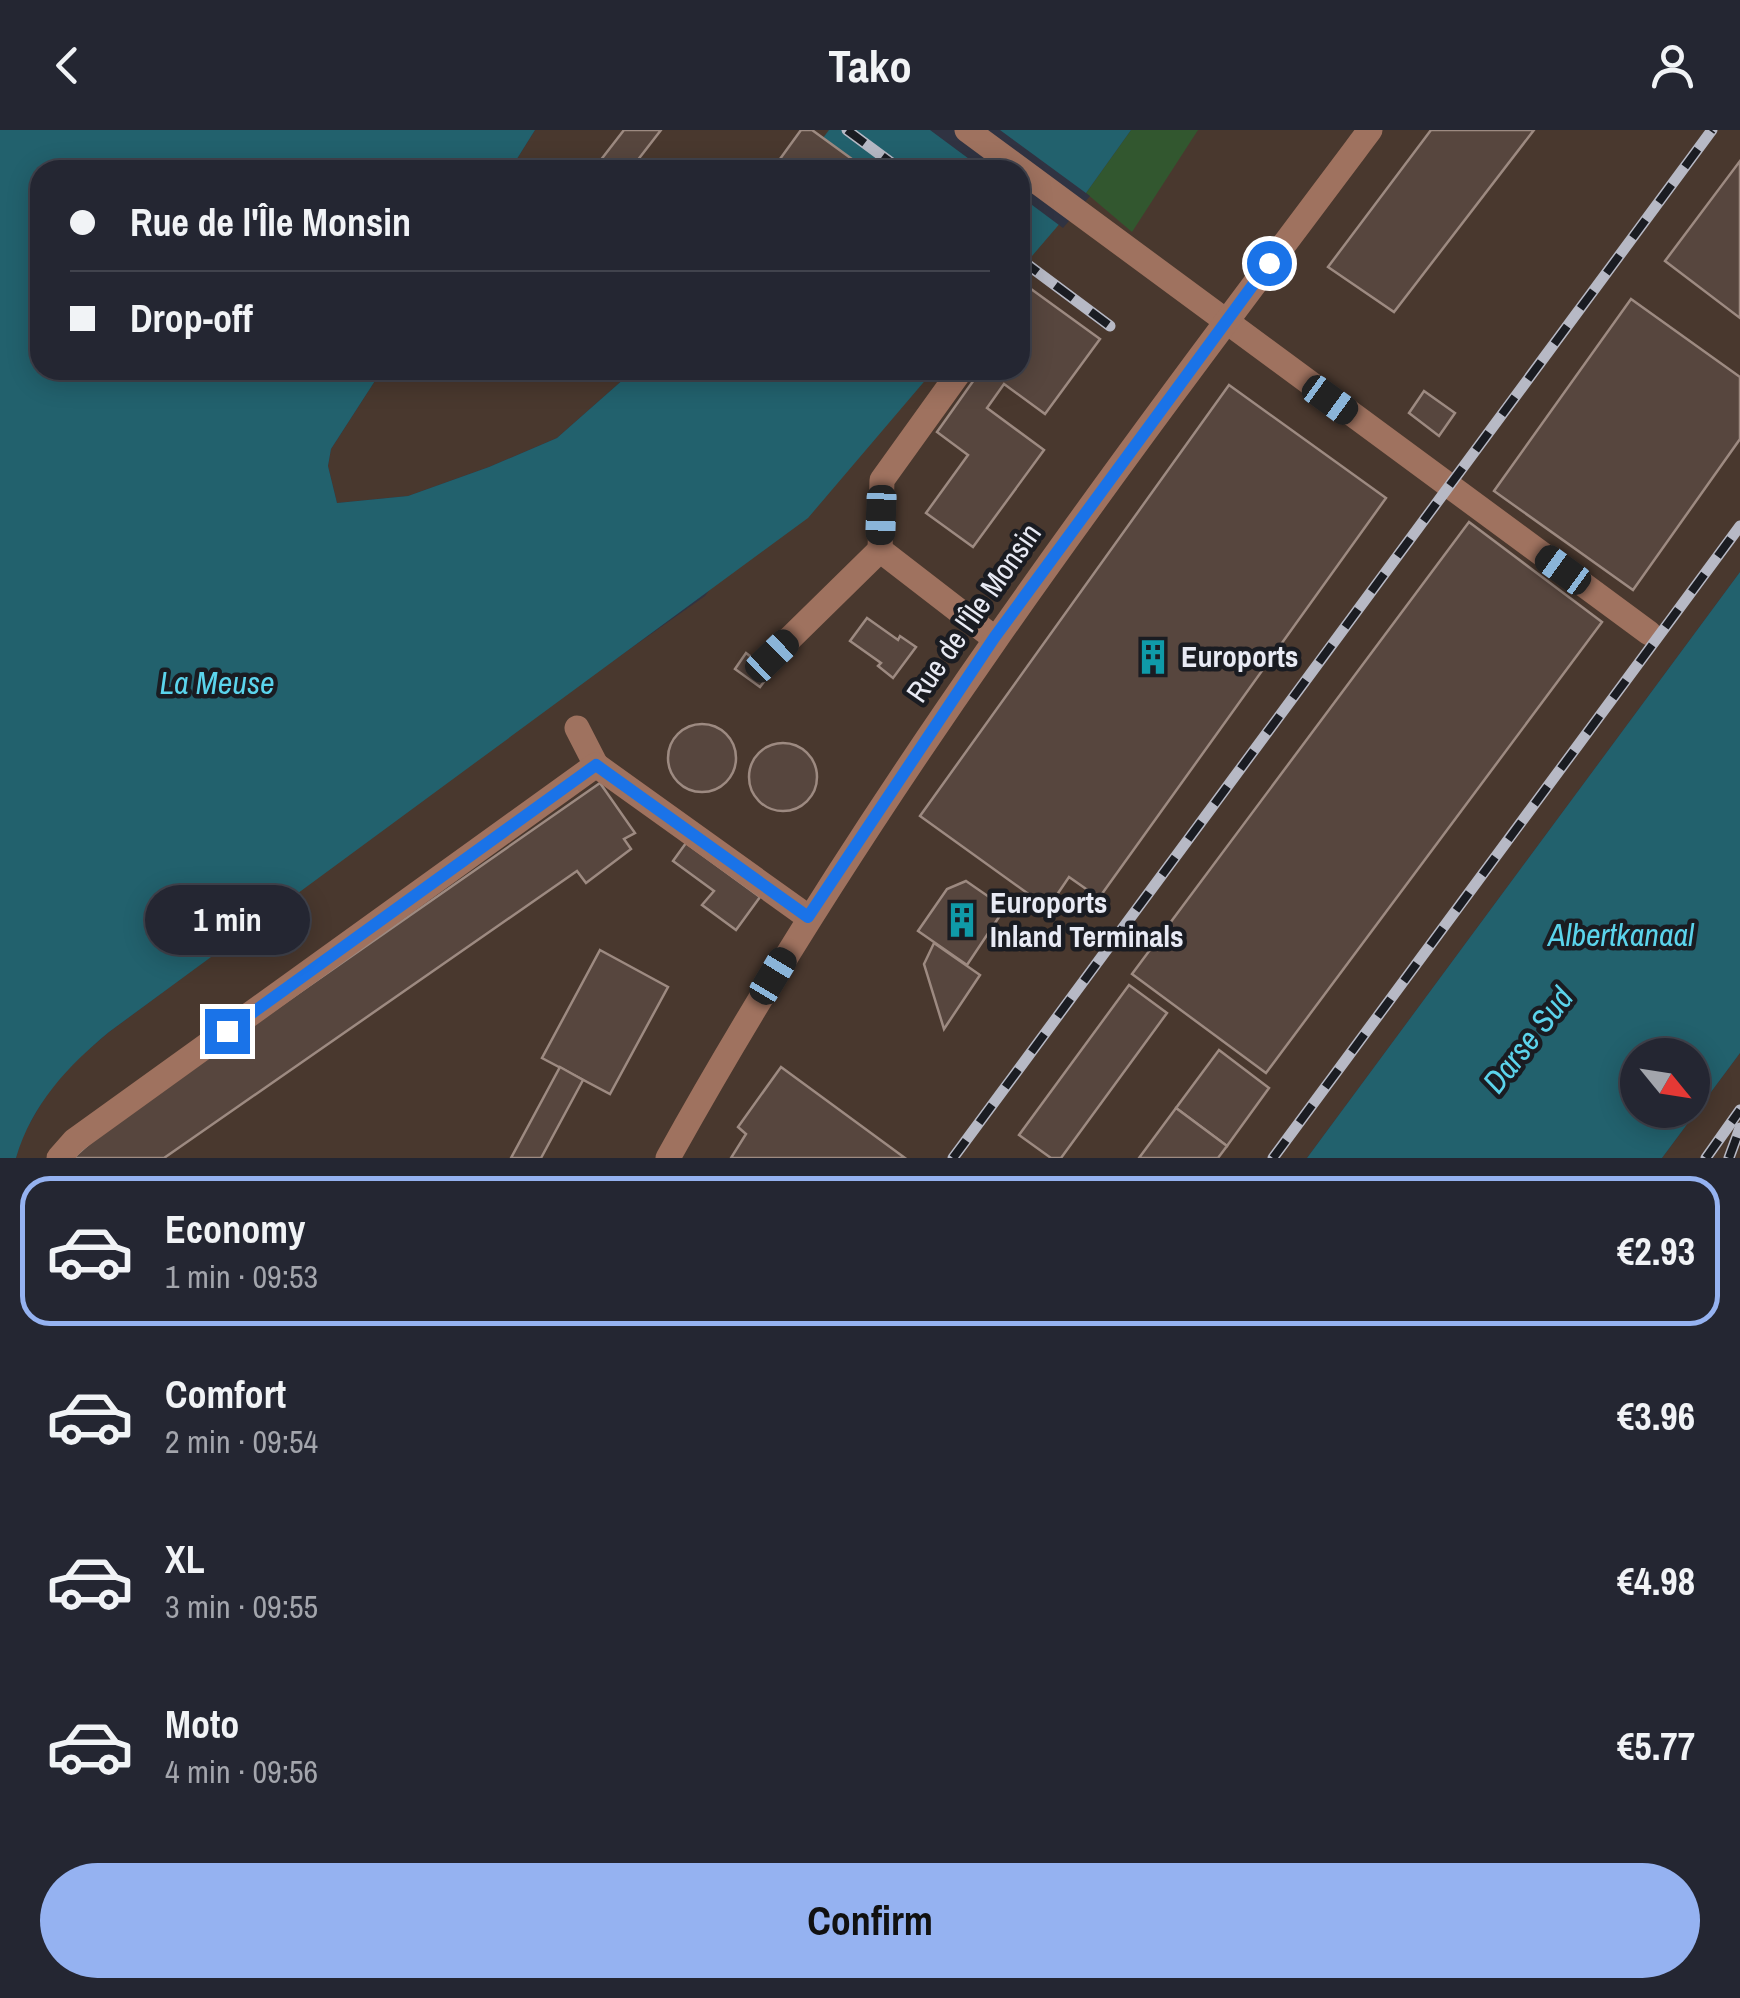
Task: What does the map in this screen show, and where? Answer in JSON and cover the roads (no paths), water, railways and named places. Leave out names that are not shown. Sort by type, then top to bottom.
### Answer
[{"type":"street","points":[[967,130],[1008,160]]},
{"type":"street","name":"Rue de l'Île Monsin","points":[[668,1158],[808,917],[994,638],[1370,130]]},
{"type":"street","points":[[1030,176],[1649,633]]},
{"type":"street","points":[[772,656],[880,550],[882,480],[954,380]]},
{"type":"street","points":[[880,550],[994,638]]},
{"type":"street","points":[[577,728],[596,765],[808,917]]},
{"type":"street","points":[[59,1158],[74,1142],[596,765]]},
{"type":"water","name":"La Meuse","points":[[0,130],[535,130],[516,160],[30,160],[30,380],[376,380],[331,449],[328,466],[337,503],[408,496],[557,438],[623,380],[925,380],[808,518],[109,1032],[79,1059],[41,1104],[16,1158],[0,1158]]},
{"type":"water","points":[[829,130],[1131,130],[1086,193],[1030,258],[1030,160],[806,160]]},
{"type":"water","name":"Albertkanaal","points":[[1740,572],[1740,1053],[1710,1093],[1710,1038],[1620,1038],[1620,1128],[1684,1128],[1662,1158],[1307,1158]]},
{"type":"railway","points":[[847,130],[888,160]]},
{"type":"railway","points":[[953,1158],[1712,130]]},
{"type":"railway","points":[[1030,266],[1110,326]]},
{"type":"railway","points":[[1273,1158],[1740,526]]},
{"type":"railway","points":[[1706,1158],[1740,1110]]},
{"type":"railway","points":[[1729,1158],[1740,1128]]},
{"type":"place","name":"Euroports","points":[[1153,657]]},
{"type":"place","name":"Euroports Inland Terminals","points":[[962,920]]},
{"type":"water label","name":"Darse Sud","points":[[1528,1040]]}]
